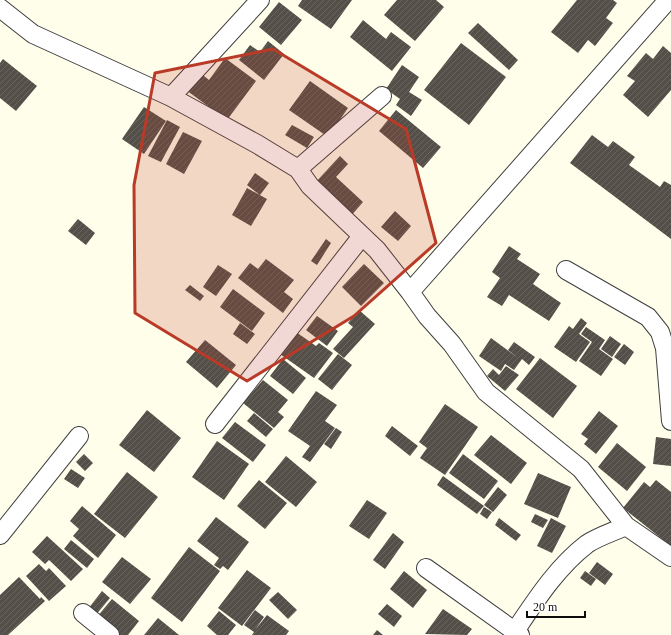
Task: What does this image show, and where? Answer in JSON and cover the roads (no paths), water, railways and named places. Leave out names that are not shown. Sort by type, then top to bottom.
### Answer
[{"type":"street","points":[[172,97],[260,0]]},
{"type":"street","points":[[410,292],[668,0]]},
{"type":"street","points":[[0,8],[33,34],[172,97],[258,144],[298,170],[310,186],[377,250],[427,316],[452,344],[486,392],[581,469],[626,526],[671,557]]},
{"type":"street","points":[[298,170],[382,96]]},
{"type":"street","points":[[215,424],[362,236]]},
{"type":"street","points":[[566,270],[648,317],[660,332],[665,348],[671,421]]},
{"type":"street","points":[[0,535],[79,436]]},
{"type":"street","points":[[426,568],[517,633],[545,588],[566,563],[588,543],[626,526]]},
{"type":"street","points":[[83,613],[110,635]]}]
